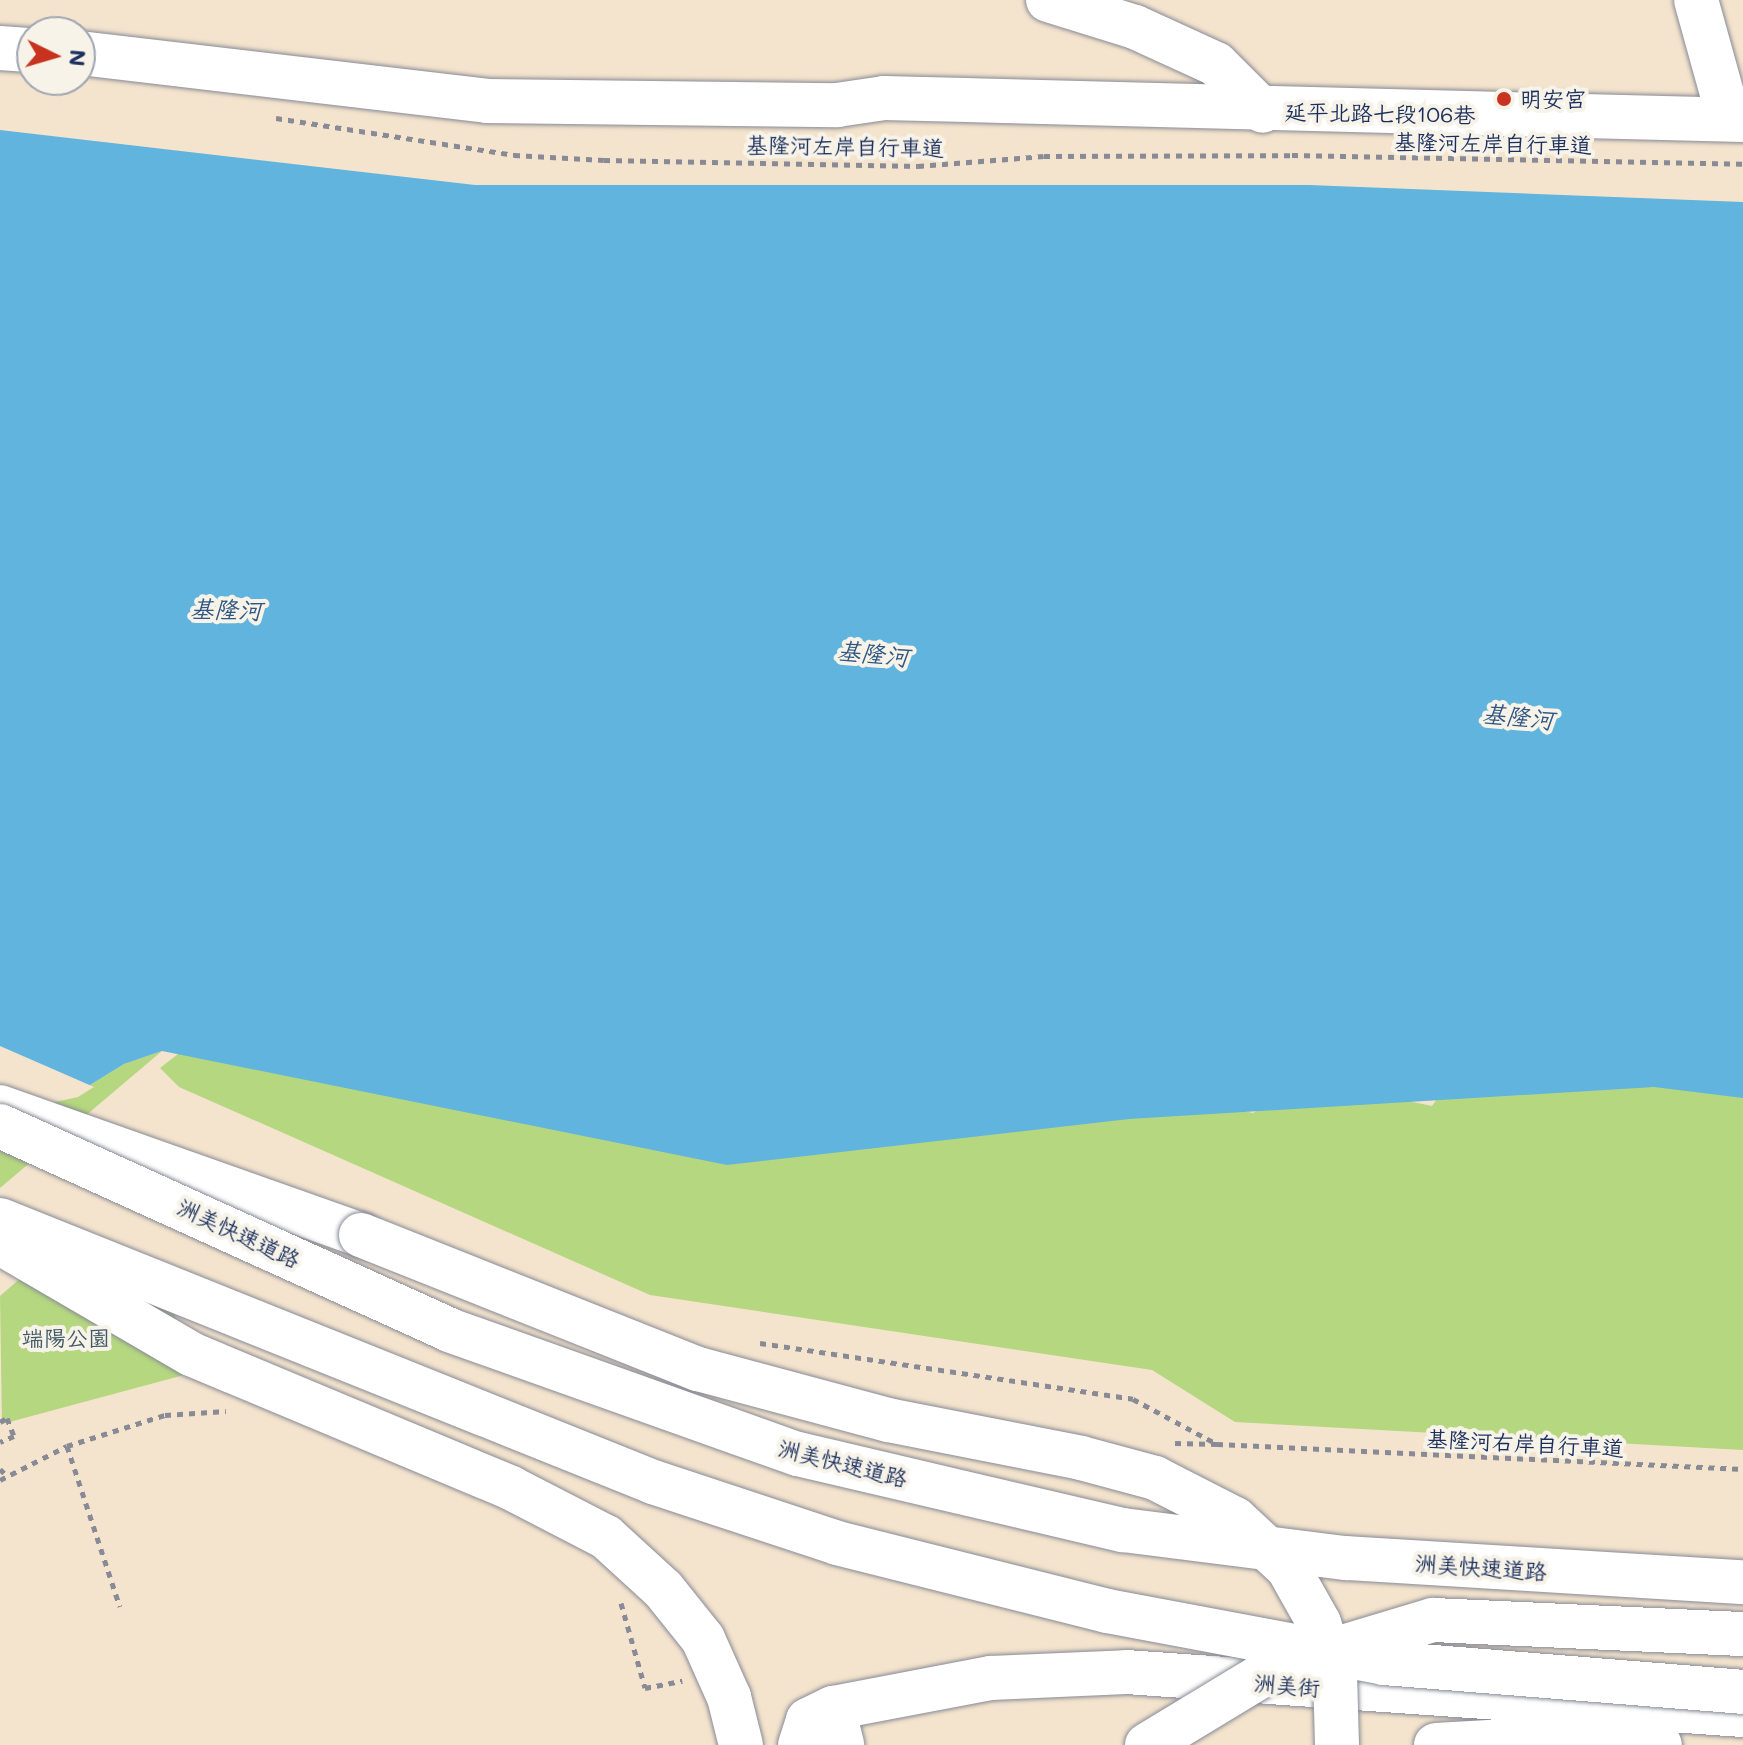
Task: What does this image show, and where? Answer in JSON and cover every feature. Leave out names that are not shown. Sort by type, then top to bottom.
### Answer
[{"type":"main road","name":"延平北路七段106巷","points":[[1048,0],[1135,27],[1216,64],[1263,111],[1736,120]]},
{"type":"main road","points":[[1696,0],[1736,120]]},
{"type":"main road","points":[[96,73],[487,101],[837,105],[884,98],[1263,111]]},
{"type":"main road","points":[[0,1107],[361,1235],[698,1369],[888,1420],[1081,1458],[1155,1478],[1235,1519],[1288,1568],[1319,1623],[1335,1673],[1337,1745]]},
{"type":"main road","name":"洲美快速道路","points":[[0,1126],[449,1330],[798,1454],[1123,1530],[1346,1558],[1743,1582]]},
{"type":"main road","points":[[0,1220],[653,1482],[837,1543],[1107,1611],[1384,1663],[1743,1692]]},
{"type":"main road","points":[[0,1243],[191,1354],[511,1488],[606,1537],[663,1589],[703,1639],[729,1697],[741,1745]]},
{"type":"main road","points":[[1147,1745],[1276,1667],[1433,1620],[1743,1634]]},
{"type":"main road","name":"洲美街","points":[[800,1745],[808,1720],[837,1726],[991,1678],[1126,1672],[1743,1715]]},
{"type":"main road","points":[[1436,1745],[1541,1739],[1660,1745]]},
{"type":"path","name":"基隆河左岸自行車道","points":[[266,117],[514,155],[604,160],[918,166],[1044,156],[1292,155],[1743,164]]},
{"type":"path","points":[[0,1422],[7,1418],[14,1436],[0,1442]]},
{"type":"path","points":[[67,1446],[120,1607]]},
{"type":"path","name":"基隆河右岸自行車道","points":[[1306,1448],[1743,1469]]},
{"type":"path","points":[[1,1468],[7,1476]]},
{"type":"path","points":[[617,1589],[645,1688],[677,1680]]},
{"type":"green space","points":[[196,1040],[1213,1104],[1253,1113],[1271,1103],[1380,1095],[1432,1106],[1460,1067],[1743,1053],[1743,1450],[1235,1422],[1152,1370],[650,1295],[179,1087],[160,1068]]},
{"type":"green space","points":[[162,1051],[0,1188],[0,1110],[77,1093],[124,1064]]},
{"type":"green space","name":"端陽公園","points":[[31,1269],[169,1275],[184,1375],[2,1424],[0,1296]]},
{"type":"water","name":"基隆河","points":[[0,130],[475,185],[1309,185],[1743,202],[1743,1098],[1654,1087],[1129,1119],[727,1165],[162,1051],[124,1064],[77,1093],[0,1110]]},
{"type":"pier","points":[[0,1046],[94,1087],[78,1097],[0,1114]]},
{"type":"place","name":"明安宮","points":[[1504,99]]}]
